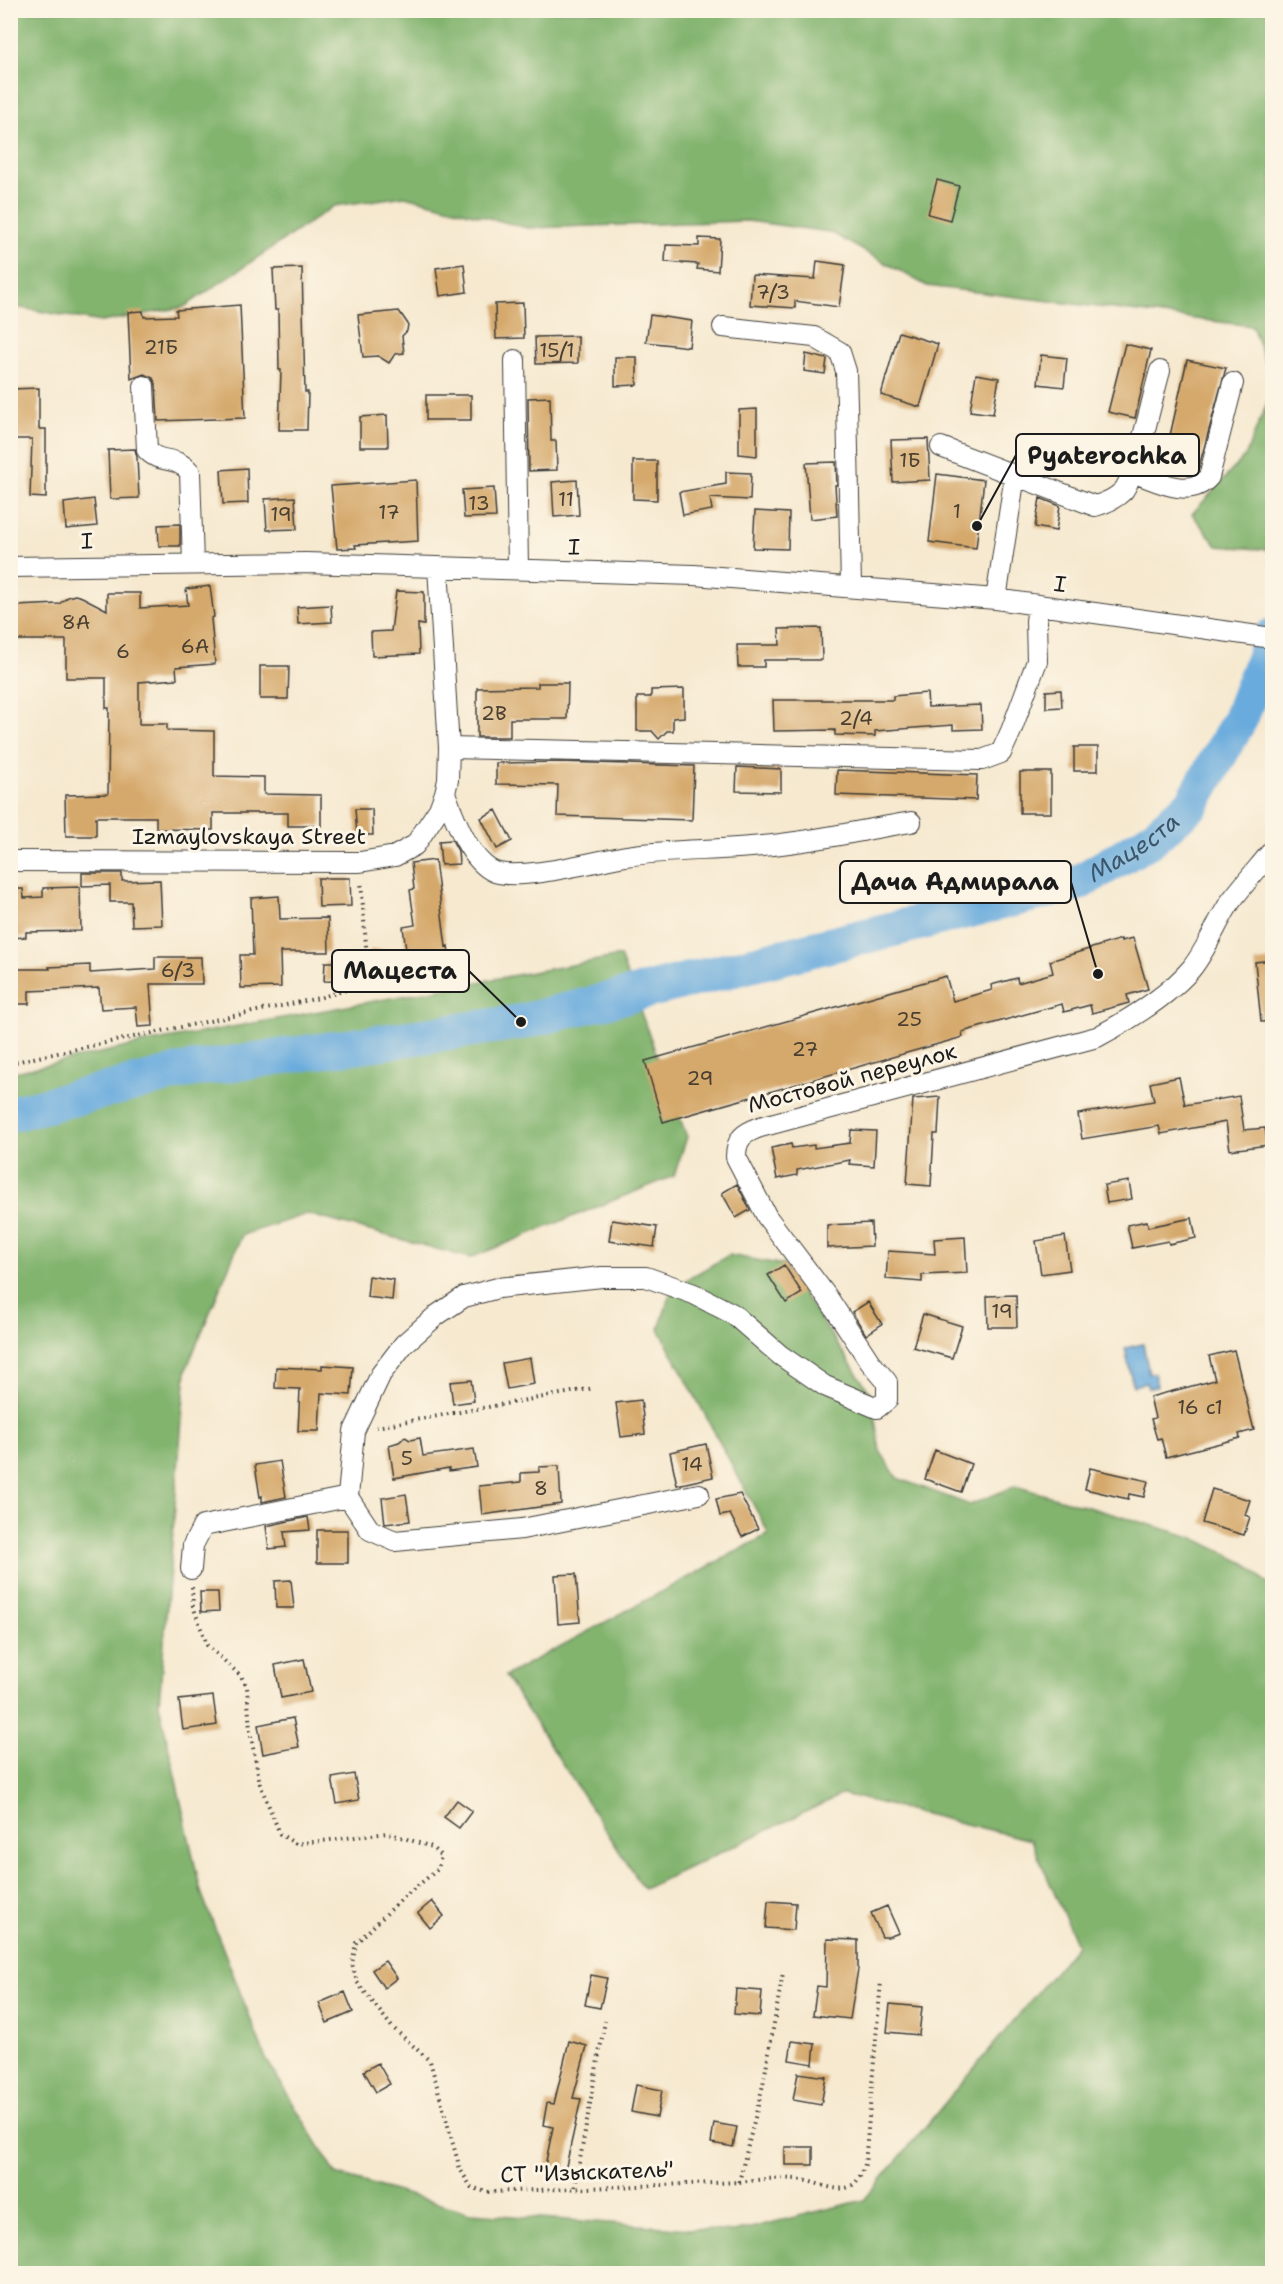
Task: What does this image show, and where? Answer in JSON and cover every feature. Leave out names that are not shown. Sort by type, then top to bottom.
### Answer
[{"type":"street","points":[[723,327],[814,337],[840,352],[846,370],[850,586]]},
{"type":"street","points":[[515,360],[518,569]]},
{"type":"street","points":[[941,447],[1095,506],[1113,500],[1125,489],[1132,472],[1160,370]]},
{"type":"street","points":[[1132,472],[1176,488],[1185,489],[1202,485],[1209,477],[1233,383]]},
{"type":"street","points":[[144,386],[147,450],[154,458],[183,464],[190,472],[193,563]]},
{"type":"street","points":[[996,599],[1015,475]]},
{"type":"street","name":"I","points":[[10,567],[306,563],[694,575],[996,599],[1272,638]]},
{"type":"street","name":"Izmaylovskaya Street","points":[[10,861],[360,862],[395,856],[415,845],[439,809],[448,780],[449,748],[438,567]]},
{"type":"street","points":[[449,748],[982,760],[1001,753],[1037,661],[1038,606]]},
{"type":"street","points":[[445,793],[466,841],[480,863],[496,872],[509,873],[594,864],[624,856],[765,846],[911,822]]},
{"type":"street","name":"Мостовой переулок","points":[[354,1431],[381,1374],[404,1344],[464,1297],[498,1288],[602,1277],[646,1277],[694,1294],[733,1314],[780,1355],[825,1386],[877,1408],[887,1400],[887,1382],[870,1362],[828,1298],[767,1218],[736,1157],[736,1147],[740,1137],[760,1127],[1097,1037],[1122,1024],[1154,1002],[1190,970],[1209,944],[1230,903],[1272,851]]},
{"type":"street","points":[[354,1431],[348,1497],[370,1530],[395,1541],[522,1529],[699,1494]]},
{"type":"street","points":[[191,1569],[193,1545],[203,1526],[348,1497]]},
{"type":"path","points":[[10,1063],[319,998],[352,988],[367,958],[360,862]]},
{"type":"path","points":[[354,1431],[594,1389]]},
{"type":"path","name":"СТ \"Изыскатель\"","points":[[191,1569],[193,1606],[207,1645],[241,1676],[247,1687],[250,1731],[260,1784],[280,1834],[296,1844],[388,1833],[432,1847],[441,1856],[438,1869],[404,1897],[356,1943],[352,1964],[357,1982],[385,2018],[430,2061],[460,2169],[471,2187],[486,2192],[739,2182],[775,2178],[798,2179],[827,2188],[850,2187],[860,2179],[865,2164],[881,1982]]},
{"type":"path","points":[[739,2182],[763,2085],[783,1973]]},
{"type":"path","points":[[575,2187],[605,2021]]},
{"type":"green space","points":[[10,11],[1272,11],[1272,381],[1252,326],[927,286],[830,232],[748,221],[527,228],[405,196],[334,206],[184,307],[101,322],[11,306]]},
{"type":"green space","points":[[1272,391],[1272,550],[1217,546],[1192,514],[1245,456]]},
{"type":"green space","points":[[620,956],[687,1137],[674,1176],[470,1258],[307,1214],[242,1235],[186,1370],[159,1704],[201,1892],[266,2059],[336,2174],[471,2213],[734,2232],[864,2200],[1077,1945],[1031,1840],[843,1794],[644,1889],[505,1676],[769,1534],[659,1329],[672,1288],[729,1255],[784,1265],[871,1394],[880,1451],[897,1478],[970,1505],[1015,1486],[1192,1537],[1245,1563],[1272,1588],[1272,2273],[11,2273],[10,1073],[145,1043]]},
{"type":"water","points":[[1143,1344],[1149,1373],[1154,1373],[1157,1386],[1148,1388],[1146,1383],[1133,1386],[1125,1348]]},
{"type":"building","points":[[937,180],[959,186],[950,220],[928,214]]},
{"type":"building","points":[[699,238],[720,239],[718,271],[697,269],[698,264],[665,262],[666,245],[699,246]]},
{"type":"building","points":[[817,261],[845,265],[839,307],[795,301],[795,308],[750,305],[752,275],[815,279]]},
{"type":"building","points":[[464,264],[467,292],[440,296],[436,268]]},
{"type":"building","points":[[302,268],[305,392],[308,392],[307,430],[279,430],[281,370],[279,370],[278,310],[275,310],[273,269]]},
{"type":"building","points":[[523,303],[524,338],[496,339],[495,304]]},
{"type":"building","points":[[240,305],[245,418],[158,421],[156,385],[153,378],[144,374],[131,379],[128,312],[143,311],[144,317],[177,316],[176,310]]},
{"type":"building","points":[[399,311],[408,324],[407,331],[402,336],[404,353],[395,354],[389,363],[378,356],[363,357],[358,315]]},
{"type":"building","points":[[650,315],[692,321],[689,347],[646,342]]},
{"type":"building","points":[[899,332],[938,344],[920,407],[881,395]]},
{"type":"building","points":[[578,336],[578,363],[536,364],[535,337]]},
{"type":"building","points":[[1125,344],[1151,350],[1135,418],[1108,412]]},
{"type":"building","points":[[806,354],[827,359],[825,374],[804,371]]},
{"type":"building","points":[[1041,355],[1067,358],[1064,387],[1038,384]]},
{"type":"building","points":[[615,357],[637,357],[637,385],[615,386]]},
{"type":"building","points":[[1187,360],[1226,368],[1198,470],[1193,474],[1163,467]]},
{"type":"building","points":[[976,374],[999,378],[993,414],[970,411]]},
{"type":"building","points":[[39,388],[39,429],[46,429],[46,498],[30,497],[32,439],[10,439],[10,389]]},
{"type":"building","points":[[426,395],[471,395],[471,420],[426,420]]},
{"type":"building","points":[[550,397],[551,441],[556,441],[557,470],[529,471],[528,398]]},
{"type":"building","points":[[757,409],[757,456],[739,454],[739,410]]},
{"type":"building","points":[[387,415],[388,447],[360,447],[360,417]]},
{"type":"building","points":[[928,439],[930,480],[893,482],[891,440]]},
{"type":"building","points":[[135,449],[139,498],[110,499],[108,450]]},
{"type":"building","points":[[633,461],[657,461],[657,500],[633,499]]},
{"type":"building","points":[[836,462],[837,516],[810,519],[806,463]]},
{"type":"building","points":[[247,468],[248,503],[223,504],[221,470]]},
{"type":"building","points":[[726,472],[751,473],[750,500],[710,498],[712,510],[683,515],[679,492],[726,484]]},
{"type":"building","points":[[937,474],[984,480],[976,548],[929,542]]},
{"type":"building","points":[[416,480],[418,541],[355,545],[356,548],[337,549],[331,486]]},
{"type":"building","points":[[577,480],[579,515],[554,517],[552,482]]},
{"type":"building","points":[[494,488],[496,517],[464,518],[462,490]]},
{"type":"building","points":[[295,497],[297,529],[267,530],[265,499]]},
{"type":"building","points":[[1040,498],[1060,506],[1056,531],[1035,527]]},
{"type":"building","points":[[94,499],[97,526],[66,529],[64,503]]},
{"type":"building","points":[[755,511],[789,513],[788,549],[753,548]]},
{"type":"building","points":[[180,524],[180,546],[159,546],[158,525]]},
{"type":"building","points":[[210,586],[214,617],[211,618],[215,664],[176,667],[177,679],[139,682],[139,724],[167,724],[167,730],[214,731],[214,776],[264,777],[264,794],[321,795],[321,826],[288,826],[288,813],[213,813],[213,830],[156,829],[156,817],[96,817],[96,836],[66,836],[65,795],[108,794],[109,708],[106,708],[106,678],[66,678],[66,640],[17,640],[16,606],[59,604],[75,595],[107,610],[107,593],[140,593],[140,608],[188,605],[186,589]]},
{"type":"building","points":[[396,591],[424,592],[424,625],[418,624],[419,654],[372,656],[371,632],[391,631]]},
{"type":"building","points":[[331,605],[332,622],[298,624],[297,607]]},
{"type":"building","points":[[821,628],[822,660],[764,660],[764,667],[738,667],[737,645],[780,645],[779,629]]},
{"type":"building","points":[[260,666],[289,666],[288,699],[260,699]]},
{"type":"building","points":[[538,683],[568,683],[567,719],[510,719],[510,737],[477,737],[477,688],[538,687]]},
{"type":"building","points":[[684,689],[684,717],[673,718],[673,731],[667,731],[659,739],[652,731],[637,731],[637,697],[651,697],[651,690]]},
{"type":"building","points":[[1061,690],[1062,707],[1046,708],[1046,691]]},
{"type":"building","points":[[927,693],[928,707],[981,705],[982,729],[953,730],[953,725],[875,731],[875,736],[835,735],[835,730],[774,731],[773,700],[893,700],[893,696]]},
{"type":"building","points":[[1074,747],[1098,747],[1098,771],[1074,771]]},
{"type":"building","points":[[559,762],[694,766],[692,820],[557,816],[558,785],[496,784],[496,763]]},
{"type":"building","points":[[737,767],[781,769],[781,792],[736,791]]},
{"type":"building","points":[[837,770],[977,775],[976,800],[836,795]]},
{"type":"building","points":[[1020,772],[1051,772],[1051,813],[1020,813]]},
{"type":"building","points":[[355,809],[372,809],[373,835],[357,835]]},
{"type":"building","points":[[496,810],[512,841],[497,849],[481,818]]},
{"type":"building","points":[[452,840],[458,851],[459,864],[441,865],[439,841]]},
{"type":"building","points":[[435,860],[446,947],[448,946],[451,968],[396,976],[397,979],[371,986],[371,982],[324,981],[325,962],[370,962],[370,950],[406,950],[403,927],[415,925],[410,890],[414,889],[411,863]]},
{"type":"building","points":[[82,873],[122,873],[122,881],[160,880],[162,925],[132,926],[131,902],[110,902],[110,885],[82,886]]},
{"type":"building","points":[[318,878],[350,878],[351,906],[319,907]]},
{"type":"building","points":[[80,887],[81,931],[26,932],[26,937],[10,938],[10,889],[23,889],[24,898],[43,897],[43,888]]},
{"type":"building","points":[[279,896],[280,919],[328,918],[329,952],[280,952],[281,987],[241,988],[240,955],[253,955],[251,898]]},
{"type":"building","points":[[1133,938],[1148,989],[1127,995],[1129,1003],[1092,1013],[1090,1005],[1064,1012],[1062,1004],[962,1032],[963,1037],[663,1122],[645,1061],[946,976],[953,1001],[992,990],[991,985],[1017,978],[1018,983],[1053,973],[1050,961],[1121,939],[1121,941]]},
{"type":"building","points":[[155,957],[201,957],[202,984],[150,984],[153,1026],[138,1027],[136,1007],[101,1009],[99,988],[29,991],[29,1004],[10,1004],[10,969],[50,969],[49,967],[90,965],[90,973],[155,969]]},
{"type":"building","points":[[1272,960],[1272,1021],[1261,1022],[1255,962]]},
{"type":"building","points":[[1179,1077],[1185,1105],[1239,1096],[1244,1130],[1265,1128],[1268,1145],[1230,1150],[1226,1122],[1161,1134],[1159,1126],[1082,1139],[1078,1114],[1154,1101],[1150,1083]]},
{"type":"building","points":[[940,1097],[938,1134],[934,1134],[931,1186],[907,1184],[913,1099]]},
{"type":"building","points":[[851,1130],[876,1131],[874,1166],[849,1164],[850,1160],[797,1170],[797,1175],[777,1179],[771,1148],[791,1144],[792,1148],[814,1145],[814,1148],[850,1143]]},
{"type":"building","points":[[1129,1181],[1132,1199],[1107,1203],[1104,1185]]},
{"type":"building","points":[[737,1184],[750,1210],[736,1218],[722,1193]]},
{"type":"building","points":[[1192,1218],[1196,1238],[1132,1248],[1127,1225],[1147,1221],[1148,1227]]},
{"type":"building","points":[[612,1220],[657,1227],[654,1247],[609,1241]]},
{"type":"building","points":[[871,1223],[872,1246],[827,1248],[827,1225]]},
{"type":"building","points":[[1065,1236],[1070,1270],[1041,1274],[1036,1241]]},
{"type":"building","points":[[965,1237],[967,1273],[922,1275],[922,1282],[886,1279],[888,1251],[935,1254],[934,1239]]},
{"type":"building","points":[[784,1265],[802,1293],[786,1303],[768,1275]]},
{"type":"building","points":[[369,1276],[394,1280],[392,1300],[367,1297]]},
{"type":"building","points":[[1016,1295],[1017,1327],[988,1327],[987,1296]]},
{"type":"building","points":[[868,1302],[882,1324],[866,1335],[852,1312]]},
{"type":"building","points":[[923,1314],[962,1326],[952,1358],[913,1347]]},
{"type":"building","points":[[1234,1350],[1254,1430],[1239,1434],[1240,1438],[1166,1457],[1161,1438],[1157,1439],[1151,1419],[1155,1418],[1150,1397],[1215,1380],[1209,1356]]},
{"type":"building","points":[[530,1358],[534,1384],[507,1389],[502,1363]]},
{"type":"building","points":[[322,1365],[353,1367],[351,1395],[321,1393],[319,1431],[298,1431],[300,1389],[275,1388],[276,1367],[322,1369]]},
{"type":"building","points":[[471,1380],[474,1401],[453,1404],[450,1382]]},
{"type":"building","points":[[641,1400],[645,1434],[621,1437],[616,1403]]},
{"type":"building","points":[[405,1437],[410,1440],[420,1438],[423,1456],[474,1449],[477,1467],[449,1471],[449,1468],[394,1478],[389,1445]]},
{"type":"building","points":[[706,1444],[713,1477],[677,1485],[670,1452]]},
{"type":"building","points":[[935,1450],[971,1464],[961,1492],[925,1479]]},
{"type":"building","points":[[280,1461],[286,1497],[262,1502],[255,1465]]},
{"type":"building","points":[[559,1466],[561,1504],[482,1515],[479,1486],[521,1482],[521,1473],[539,1472],[539,1467]]},
{"type":"building","points":[[1090,1468],[1148,1481],[1144,1497],[1129,1494],[1128,1499],[1085,1489]]},
{"type":"building","points":[[1212,1489],[1250,1500],[1245,1515],[1250,1517],[1244,1535],[1202,1523]]},
{"type":"building","points":[[406,1494],[410,1521],[385,1524],[382,1498]]},
{"type":"building","points":[[740,1494],[758,1529],[742,1537],[730,1514],[720,1516],[716,1499]]},
{"type":"building","points":[[308,1517],[310,1530],[284,1532],[286,1547],[269,1549],[266,1526]]},
{"type":"building","points":[[317,1530],[348,1530],[348,1563],[317,1563]]},
{"type":"building","points":[[576,1574],[580,1622],[558,1624],[555,1575]]},
{"type":"building","points":[[291,1580],[294,1608],[276,1608],[275,1581]]},
{"type":"building","points":[[200,1592],[218,1592],[219,1611],[201,1612]]},
{"type":"building","points":[[304,1659],[311,1692],[281,1698],[275,1665]]},
{"type":"building","points":[[213,1696],[217,1725],[183,1730],[179,1700]]},
{"type":"building","points":[[293,1718],[299,1747],[263,1754],[258,1725]]},
{"type":"building","points":[[354,1774],[359,1800],[337,1804],[332,1778]]},
{"type":"building","points":[[457,1800],[472,1811],[459,1828],[444,1817]]},
{"type":"building","points":[[432,1901],[444,1916],[430,1928],[418,1913]]},
{"type":"building","points":[[768,1901],[796,1903],[794,1930],[766,1928]]},
{"type":"building","points":[[887,1906],[899,1933],[882,1937],[871,1913]]},
{"type":"building","points":[[827,1939],[858,1940],[858,1969],[850,2019],[813,2015],[817,1986],[826,1987]]},
{"type":"building","points":[[385,1961],[397,1978],[384,1988],[372,1970]]},
{"type":"building","points":[[591,1975],[607,1978],[600,2008],[585,2005]]},
{"type":"building","points":[[736,1989],[762,1991],[760,2016],[734,2014]]},
{"type":"building","points":[[345,1992],[353,2012],[327,2023],[319,2003]]},
{"type":"building","points":[[890,2004],[922,2007],[919,2035],[887,2032]]},
{"type":"building","points":[[569,2041],[587,2046],[573,2098],[581,2099],[564,2175],[544,2171],[553,2127],[543,2125],[547,2103],[554,2104]]},
{"type":"building","points":[[792,2041],[815,2044],[813,2064],[789,2060]]},
{"type":"building","points":[[378,2063],[390,2084],[376,2092],[364,2071]]},
{"type":"building","points":[[798,2073],[826,2077],[821,2105],[793,2100]]},
{"type":"building","points":[[636,2085],[662,2090],[657,2117],[631,2112]]},
{"type":"building","points":[[714,2123],[737,2127],[733,2147],[711,2143]]},
{"type":"building","points":[[785,2147],[813,2147],[813,2165],[785,2165]]},
{"type":"waterway","name":"Мацеста","points":[[10,1114],[188,1070],[521,1022],[1078,883],[1150,840],[1192,804],[1240,719],[1272,636]]},
{"type":"place","name":"Pyaterochka","points":[[977,526]]},
{"type":"place","name":"Дача Адмирала","points":[[1098,974]]},
{"type":"place","name":"Мацеста","points":[[521,1022]]}]
